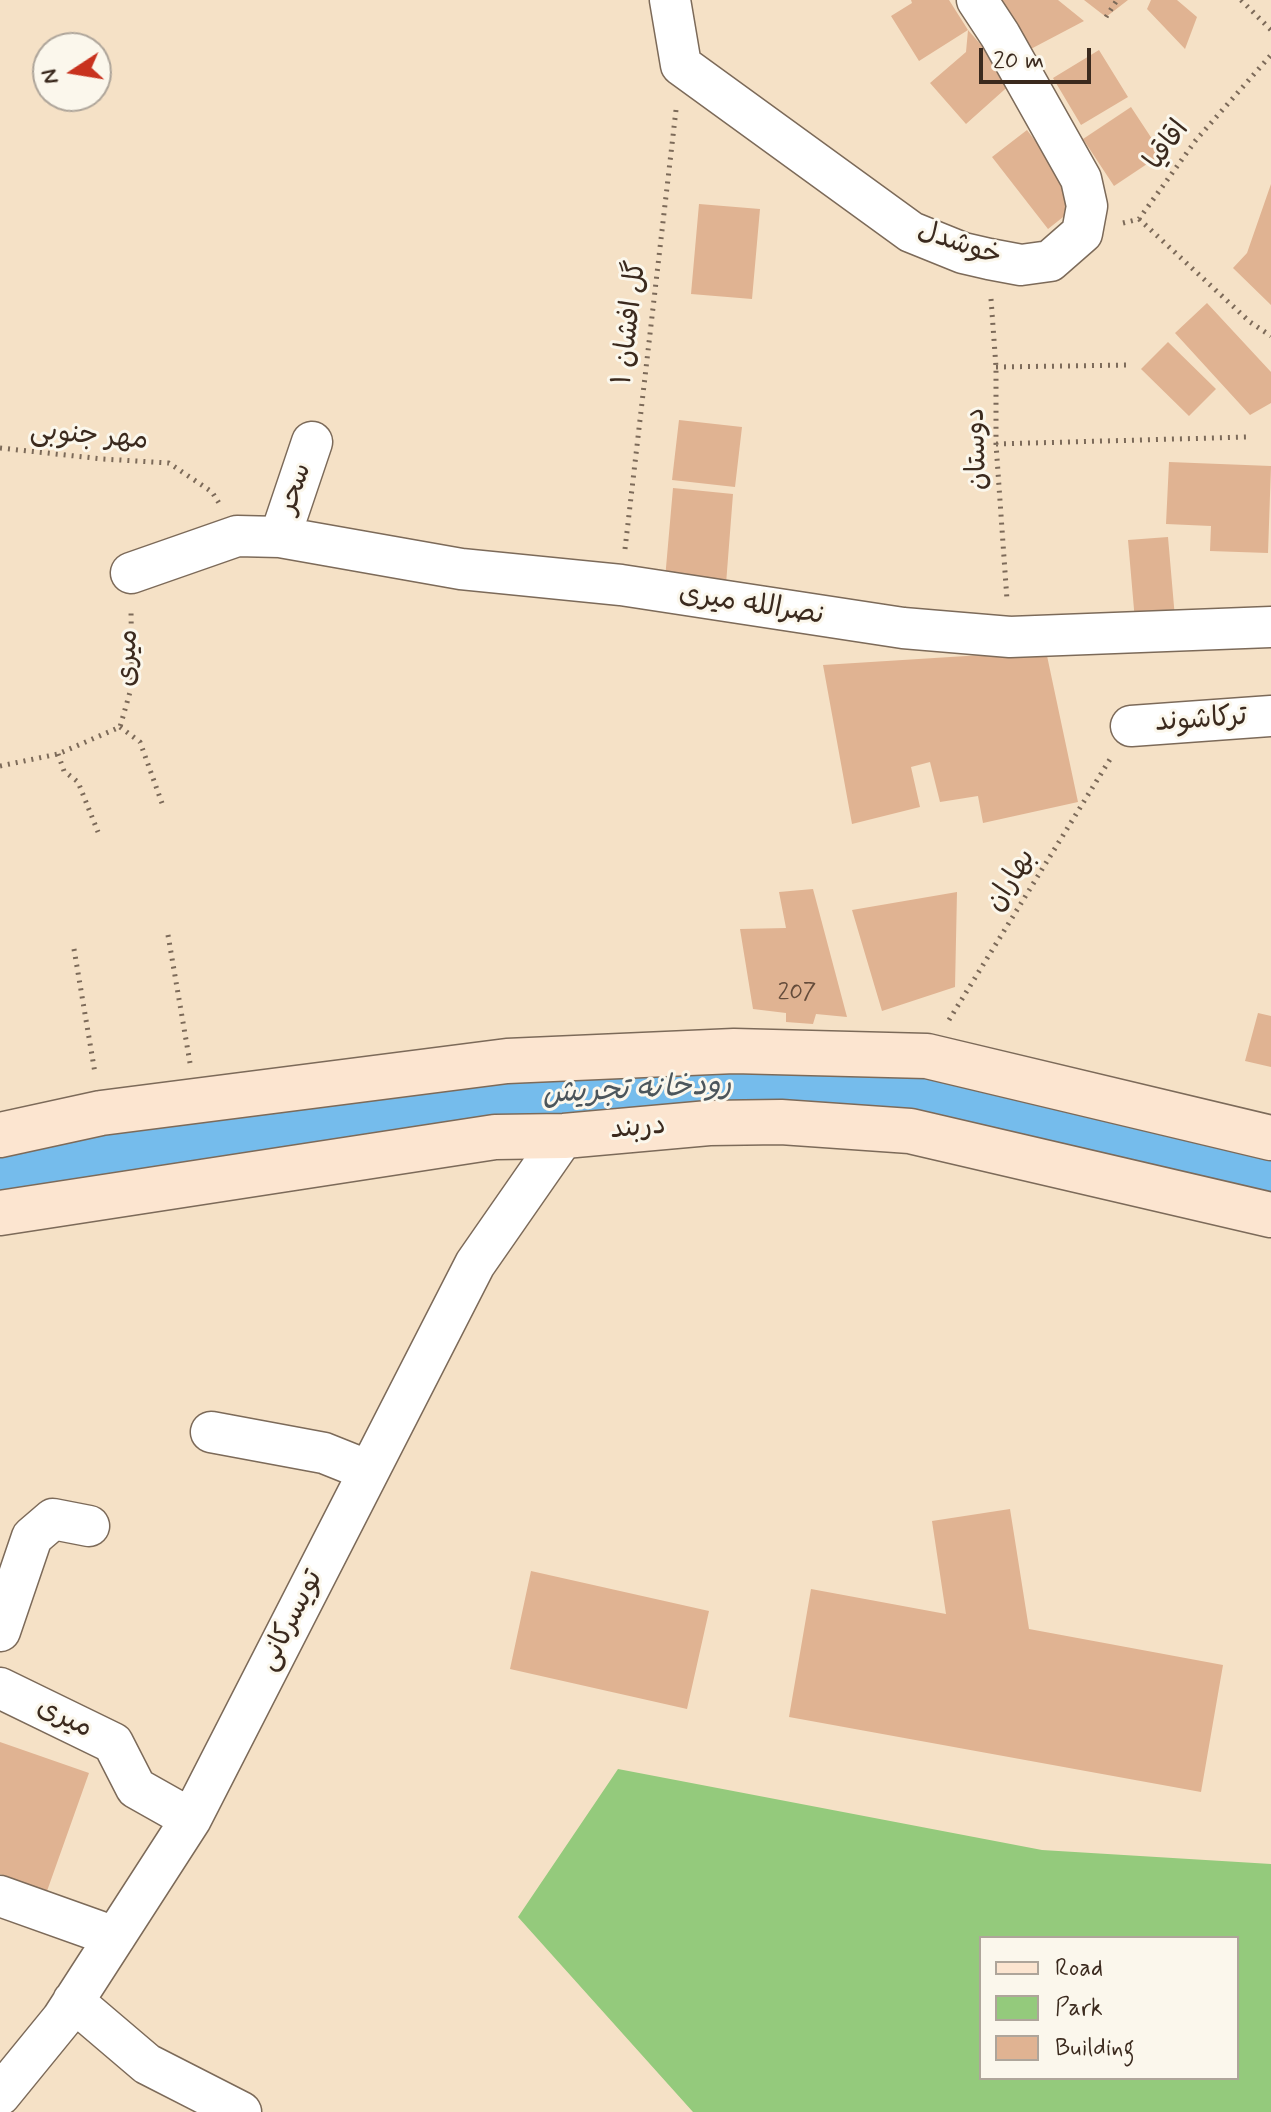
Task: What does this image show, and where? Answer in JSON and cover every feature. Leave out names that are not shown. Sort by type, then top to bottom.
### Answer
[{"type":"main road","points":[[0,1135],[101,1113],[507,1061],[734,1051],[927,1056],[1271,1138]]},
{"type":"main road","points":[[731,1123],[743,1121],[752,1115],[765,1096],[763,1072],[756,1062],[734,1051]]},
{"type":"main road","points":[[833,1126],[813,1110],[808,1099],[808,1086],[811,1074],[818,1065],[839,1054]]},
{"type":"main road","name":"دربند","points":[[0,1213],[495,1137],[564,1136],[781,1122],[910,1131],[1271,1215]]},
{"type":"street","points":[[670,0],[681,65]]},
{"type":"street","points":[[977,0],[1008,48],[1081,179],[1087,206],[1082,233]]},
{"type":"street","name":"خوشدل","points":[[681,65],[911,232],[963,253],[1021,265],[1050,261],[1082,233]]},
{"type":"street","name":"سحر","points":[[280,537],[312,442]]},
{"type":"street","points":[[131,573],[237,536]]},
{"type":"street","name":"نصرالله میری","points":[[237,536],[280,537],[461,569],[621,585],[903,628],[1010,637],[1271,627]]},
{"type":"street","name":"ترکاشوند","points":[[1131,726],[1271,716]]},
{"type":"street","name":"تویسرکانی","points":[[0,2095],[62,2019],[191,1819],[475,1264],[564,1136]]},
{"type":"street","points":[[211,1432],[324,1453],[369,1471]]},
{"type":"street","points":[[0,1631],[32,1537],[53,1519],[89,1526]]},
{"type":"street","name":"میری","points":[[0,1688],[113,1743],[136,1788],[191,1819]]},
{"type":"street","points":[[0,1896],[115,1937]]},
{"type":"street","points":[[73,2001],[147,2064],[241,2112]]},
{"type":"path","points":[[1106,17],[1117,0]]},
{"type":"path","points":[[1241,0],[1271,30]]},
{"type":"path","name":"اقاقیا","points":[[1139,219],[1196,140],[1271,55]]},
{"type":"path","name":"گل افشان ۱","points":[[621,585],[681,65]]},
{"type":"path","points":[[1082,233],[1139,219],[1250,322],[1271,336]]},
{"type":"path","name":"دوستان","points":[[989,259],[996,367],[996,444],[1010,637]]},
{"type":"path","points":[[996,367],[1130,365]]},
{"type":"path","points":[[996,444],[1248,437]]},
{"type":"path","name":"مهر جنوبی","points":[[0,448],[169,463],[212,492],[237,536]]},
{"type":"path","name":"میری","points":[[0,766],[58,754],[120,727],[132,685],[131,573]]},
{"type":"path","name":"بهاران","points":[[927,1056],[1131,726]]},
{"type":"path","points":[[120,727],[140,742],[163,806]]},
{"type":"path","points":[[58,754],[64,771],[78,782],[98,832]]},
{"type":"path","points":[[168,935],[197,1099]]},
{"type":"path","points":[[74,949],[101,1113]]},
{"type":"green space","points":[[618,1769],[1042,1850],[1271,1864],[1271,2112],[693,2112],[518,1917]]},
{"type":"building","points":[[911,0],[949,0],[968,30],[919,61],[891,16],[912,3]]},
{"type":"building","points":[[1001,0],[1058,0],[1084,21],[1027,51]]},
{"type":"building","points":[[1084,0],[1128,0],[1106,17]]},
{"type":"building","points":[[1151,0],[1177,0],[1197,17],[1185,49],[1147,9]]},
{"type":"building","points":[[968,30],[1013,82],[966,124],[930,83],[966,52]]},
{"type":"building","points":[[1099,50],[1128,97],[1081,125],[1053,78]]},
{"type":"building","points":[[1131,107],[1162,154],[1114,186],[1083,139]]},
{"type":"building","points":[[1027,130],[1082,202],[1048,229],[992,157]]},
{"type":"building","points":[[1271,184],[1271,305],[1233,268],[1247,253]]},
{"type":"building","points":[[699,204],[760,209],[752,299],[691,294]]},
{"type":"building","points":[[1207,303],[1271,372],[1271,403],[1250,415],[1175,333]]},
{"type":"building","points":[[1168,342],[1216,389],[1189,416],[1141,369]]},
{"type":"building","points":[[679,420],[742,427],[735,487],[672,480]]},
{"type":"building","points":[[1169,462],[1271,466],[1268,553],[1210,551],[1211,526],[1166,524]]},
{"type":"building","points":[[673,488],[733,494],[726,584],[665,579]]},
{"type":"building","points":[[1168,537],[1175,618],[1135,621],[1128,540]]},
{"type":"building","points":[[1046,651],[1078,802],[983,823],[978,796],[940,802],[930,762],[911,767],[920,807],[852,824],[823,665]]},
{"type":"building","points":[[813,889],[847,1017],[816,1014],[813,1024],[786,1022],[786,1013],[753,1009],[740,929],[786,928],[779,892]]},
{"type":"building","points":[[957,892],[955,987],[882,1011],[852,910]]},
{"type":"building","points":[[1258,1013],[1271,1016],[1271,1067],[1245,1061]]},
{"type":"building","points":[[1010,1509],[1029,1629],[1223,1665],[1201,1792],[789,1717],[811,1589],[946,1614],[932,1521]]},
{"type":"building","points":[[531,1571],[709,1611],[687,1709],[510,1669]]},
{"type":"building","points":[[0,1742],[89,1773],[47,1891],[0,1874]]},
{"type":"waterway","name":"رودخانه تجریش","points":[[0,1169],[323,1107],[762,1085],[872,1090],[1271,1173]]}]
